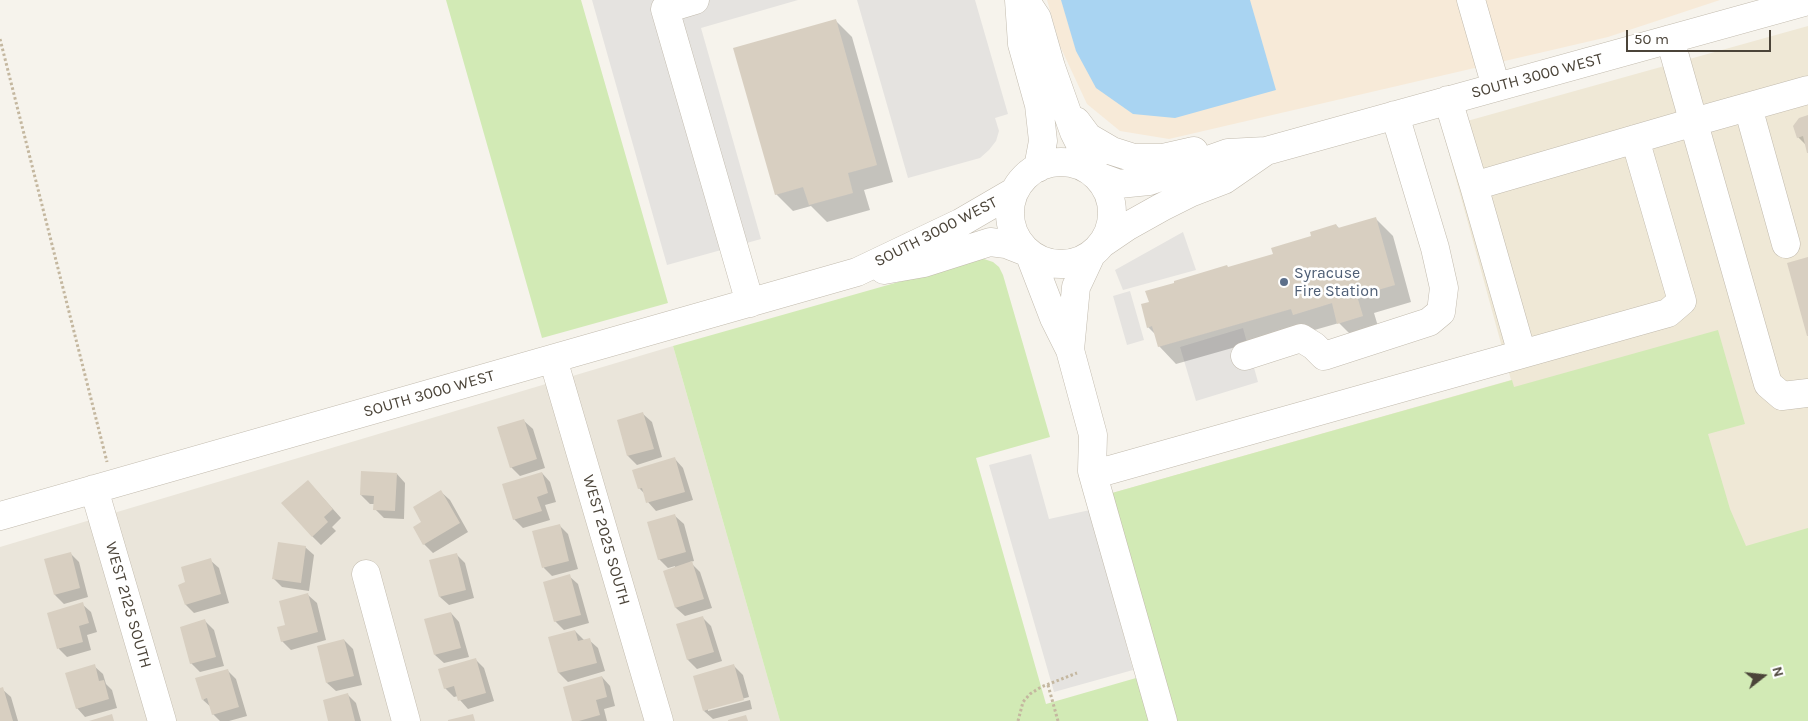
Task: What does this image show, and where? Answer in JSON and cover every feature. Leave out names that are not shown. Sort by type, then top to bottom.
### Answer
[{"type":"street","points":[[695,0],[665,9],[750,302]]},
{"type":"street","points":[[1019,0],[1022,44],[1039,104],[1043,136],[1038,168]]},
{"type":"street","points":[[1025,0],[1037,18],[1051,67],[1074,132],[1097,176],[1106,188],[1111,201],[1112,216],[1110,230],[1076,287],[1070,350]]},
{"type":"street","points":[[1471,0],[1496,87]]},
{"type":"street","name":"SOUTH 3000 WEST","points":[[1097,176],[1119,184],[1149,182],[1228,153],[1266,151],[1808,1]]},
{"type":"street","points":[[1670,39],[1768,384],[1782,396],[1808,393]]},
{"type":"street","points":[[1474,186],[1808,90]]},
{"type":"street","points":[[1448,100],[1522,354]]},
{"type":"street","points":[[1065,106],[1088,137],[1112,151],[1134,158],[1163,158],[1198,150],[1228,153]]},
{"type":"street","points":[[1748,107],[1786,244]]},
{"type":"street","points":[[1245,356],[1301,338],[1314,346],[1324,356],[1429,322],[1441,312],[1444,288],[1435,248],[1395,115]]},
{"type":"street","points":[[1092,471],[1106,471],[1668,313],[1682,301],[1635,139]]},
{"type":"street","name":"SOUTH 3000 WEST","points":[[1097,249],[1128,226],[1190,193],[1224,180],[1266,151]]},
{"type":"street","points":[[1097,176],[1084,167],[1069,163],[1053,163],[1038,168],[1025,178],[1015,191],[1010,208],[1012,224],[1018,240],[1029,253],[1054,318],[1070,350],[1093,435],[1092,471],[1164,721]]},
{"type":"street","name":"SOUTH 3000 WEST","points":[[0,516],[857,272],[952,227],[1015,191]]},
{"type":"street","name":"SOUTH 3000 WEST","points":[[857,272],[893,270],[924,263],[990,242],[1006,244],[1029,253]]},
{"type":"street","points":[[1029,253],[1043,261],[1060,265],[1076,262],[1097,249]]},
{"type":"street","name":"WEST 2025 SOUTH","points":[[553,359],[659,721]]},
{"type":"street","name":"WEST 2125 SOUTH","points":[[104,487],[162,721]]},
{"type":"street","points":[[366,574],[406,721]]},
{"type":"path","points":[[0,38],[104,487]]},
{"type":"path","points":[[1018,721],[1023,702],[1030,694],[1077,673]]},
{"type":"path","points":[[1048,685],[1058,721]]},
{"type":"shaded area","points":[[592,0],[798,0],[701,28],[761,239],[667,265]]},
{"type":"shaded area","points":[[857,0],[975,0],[1008,114],[995,118],[999,131],[996,141],[980,158],[908,178]]},
{"type":"shaded area","points":[[1047,0],[1720,0],[1608,37],[1169,139],[1120,131],[1087,104],[1060,46]]},
{"type":"shaded area","points":[[1808,26],[1808,721],[1177,721],[1112,493],[1511,380],[1442,128]]},
{"type":"shaded area","points":[[1183,232],[1196,270],[1123,290],[1115,270]]},
{"type":"shaded area","points":[[1130,291],[1144,340],[1127,345],[1113,296]]},
{"type":"shaded area","points":[[1243,328],[1258,382],[1196,401],[1180,347]]},
{"type":"shaded area","points":[[673,346],[780,721],[0,721],[0,547]]},
{"type":"shaded area","points":[[1031,454],[1049,519],[1090,510],[1133,670],[1054,692],[989,465]]},
{"type":"green space","points":[[446,0],[581,0],[668,303],[542,338]]},
{"type":"green space","points":[[984,259],[993,262],[999,267],[1003,275],[1050,437],[976,458],[1046,704],[1143,676],[1156,721],[780,721],[673,346]]},
{"type":"green space","points":[[1718,330],[1745,424],[1708,434],[1730,509],[1746,546],[1808,528],[1808,721],[1177,721],[1112,493],[1512,380],[1514,387]]},
{"type":"water","points":[[1061,0],[1250,0],[1276,90],[1175,118],[1133,114],[1096,88],[1076,51]]},
{"type":"building","points":[[836,19],[877,165],[848,173],[853,193],[809,205],[803,187],[775,195],[733,48]]},
{"type":"building","points":[[1808,115],[1807,153],[1803,136],[1797,138],[1793,126],[1799,118]]},
{"type":"building","name":"Syracuse Fire Station","points":[[1376,217],[1395,285],[1357,296],[1363,316],[1337,324],[1332,303],[1293,315],[1291,309],[1158,347],[1152,326],[1147,328],[1141,304],[1149,302],[1145,291],[1227,265],[1228,267],[1273,254],[1271,248],[1311,236],[1310,232],[1336,224],[1338,228]]},
{"type":"building","points":[[1808,257],[1808,336],[1807,336],[1787,263]]},
{"type":"building","points":[[643,412],[654,449],[627,456],[617,420]]},
{"type":"building","points":[[524,419],[537,459],[510,468],[497,427]]},
{"type":"building","points":[[675,457],[685,492],[646,503],[642,488],[638,489],[632,470]]},
{"type":"building","points":[[361,471],[397,473],[395,511],[373,510],[374,496],[360,495]]},
{"type":"building","points":[[542,472],[548,493],[537,497],[542,511],[513,520],[502,484]]},
{"type":"building","points":[[308,480],[333,509],[324,517],[328,522],[312,537],[281,503]]},
{"type":"building","points":[[441,490],[460,523],[423,545],[413,527],[421,522],[413,507]]},
{"type":"building","points":[[675,514],[686,552],[658,560],[647,522]]},
{"type":"building","points":[[560,524],[569,561],[542,568],[532,531]]},
{"type":"building","points":[[278,542],[306,546],[301,583],[272,579]]},
{"type":"building","points":[[71,552],[80,588],[54,595],[44,559]]},
{"type":"building","points":[[457,553],[466,590],[439,597],[429,560]]},
{"type":"building","points":[[211,558],[221,594],[185,605],[178,585],[185,582],[181,567]]},
{"type":"building","points":[[692,561],[704,599],[675,608],[663,571]]},
{"type":"building","points":[[570,574],[581,615],[554,622],[543,582]]},
{"type":"building","points":[[308,593],[318,632],[281,642],[277,627],[285,625],[279,601]]},
{"type":"building","points":[[83,602],[89,623],[79,626],[83,642],[57,649],[47,613]]},
{"type":"building","points":[[451,612],[461,648],[434,655],[424,619]]},
{"type":"building","points":[[703,616],[714,652],[687,660],[676,624]]},
{"type":"building","points":[[205,619],[216,657],[190,664],[180,627]]},
{"type":"building","points":[[575,630],[578,641],[590,638],[597,663],[558,673],[548,637]]},
{"type":"building","points":[[344,639],[354,676],[326,683],[317,646]]},
{"type":"building","points":[[476,658],[486,693],[458,701],[454,686],[444,689],[438,669]]},
{"type":"building","points":[[95,664],[99,681],[104,680],[109,699],[76,709],[65,673]]},
{"type":"building","points":[[734,664],[744,700],[703,711],[693,676]]},
{"type":"building","points":[[228,669],[239,707],[212,715],[207,698],[202,700],[195,678]]},
{"type":"building","points":[[602,676],[607,697],[596,700],[600,715],[572,721],[563,687]]},
{"type":"building","points":[[3,687],[13,721],[0,721],[0,688]]},
{"type":"building","points":[[348,693],[355,721],[328,721],[323,700]]},
{"type":"building","points":[[112,714],[114,721],[89,721]]},
{"type":"building","points":[[473,714],[475,721],[448,721],[448,720]]},
{"type":"building","points":[[746,715],[748,721],[728,721],[728,720]]},
{"type":"place","name":"Syracuse Fire Station","points":[[1284,282]]}]
